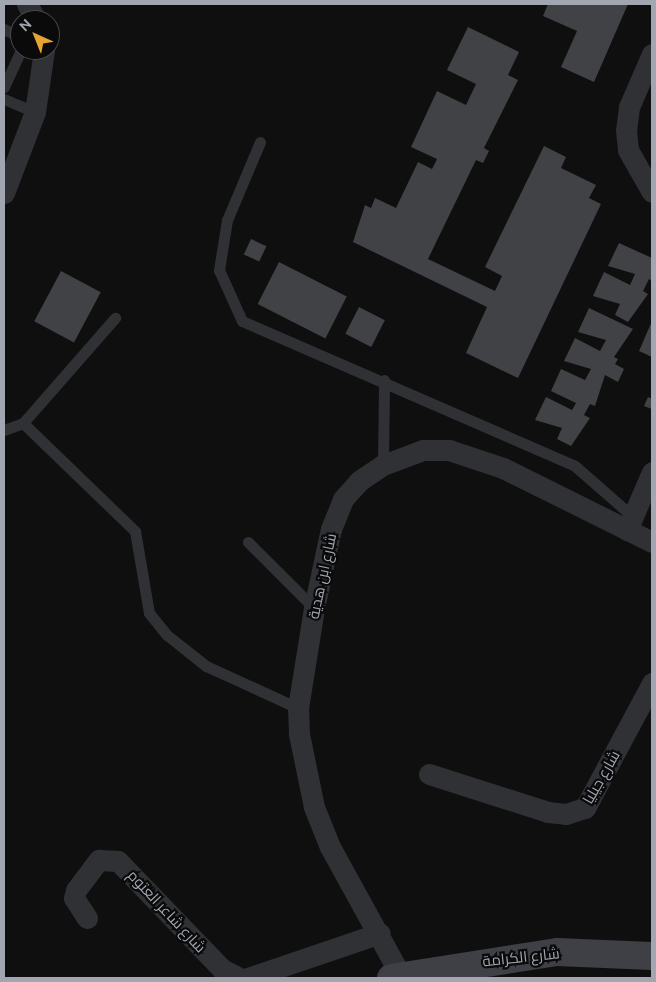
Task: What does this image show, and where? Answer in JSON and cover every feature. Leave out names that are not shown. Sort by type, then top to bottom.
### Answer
[{"type":"street","points":[[652,54],[629,107],[626,130],[628,150],[652,192]]},
{"type":"street","points":[[4,194],[35,112],[43,60]]},
{"type":"street","name":"شارع ابن هدية","points":[[396,977],[380,933],[330,847],[314,807],[298,708],[314,608],[330,529],[343,498],[359,481],[383,465],[424,450],[449,450],[504,468],[629,523],[652,542]]},
{"type":"street","points":[[629,523],[652,472]]},
{"type":"street","name":"شارع جيليا","points":[[429,774],[548,812],[566,814],[585,808],[652,683]]},
{"type":"street","name":"شارع شاعر العتوم","points":[[88,918],[74,898],[76,890],[99,860],[118,860],[222,969],[240,978]]},
{"type":"street","points":[[248,978],[380,933]]},
{"type":"street","name":"شارع الكرامة","points":[[396,977],[558,952],[652,956]]},
{"type":"lane","points":[[4,87],[16,60]]},
{"type":"lane","points":[[4,99],[35,112]]},
{"type":"lane","points":[[260,142],[227,220],[219,270],[242,321],[384,380],[575,466],[629,523]]},
{"type":"lane","points":[[4,430],[23,423],[115,318]]},
{"type":"lane","points":[[383,465],[384,380]]},
{"type":"lane","points":[[23,423],[135,531],[149,612],[167,635],[206,666],[298,708]]},
{"type":"lane","points":[[248,542],[314,608]]},
{"type":"building","points":[[548,4],[628,4],[594,82],[561,67],[577,31],[543,16]]},
{"type":"building","points":[[468,27],[519,52],[508,75],[518,80],[484,148],[489,151],[483,163],[476,160],[428,259],[495,291],[502,276],[485,267],[544,146],[566,157],[561,168],[596,185],[589,198],[601,204],[518,378],[466,353],[487,307],[353,242],[365,205],[371,208],[375,198],[396,208],[418,162],[432,169],[437,159],[411,147],[437,91],[466,105],[476,84],[447,70]]},
{"type":"building","points":[[251,239],[266,246],[259,262],[244,254]]},
{"type":"building","points":[[619,243],[652,258],[652,281],[649,279],[643,291],[648,294],[628,322],[615,315],[620,304],[593,296],[604,272],[630,285],[635,274],[608,266]]},
{"type":"building","points":[[279,262],[347,297],[325,338],[258,304]]},
{"type":"building","points":[[61,271],[101,292],[74,342],[34,321]]},
{"type":"building","points":[[359,307],[385,320],[371,347],[345,334]]},
{"type":"building","points":[[589,308],[633,329],[614,357],[618,359],[615,364],[624,369],[618,382],[605,375],[595,406],[590,404],[584,415],[590,418],[571,446],[557,439],[562,428],[535,420],[546,397],[572,410],[576,403],[551,391],[561,369],[585,380],[591,369],[564,361],[575,338],[600,351],[606,340],[578,332]]},
{"type":"building","points":[[652,321],[652,357],[639,351]]},
{"type":"building","points":[[648,397],[652,399],[652,409],[644,406]]}]
